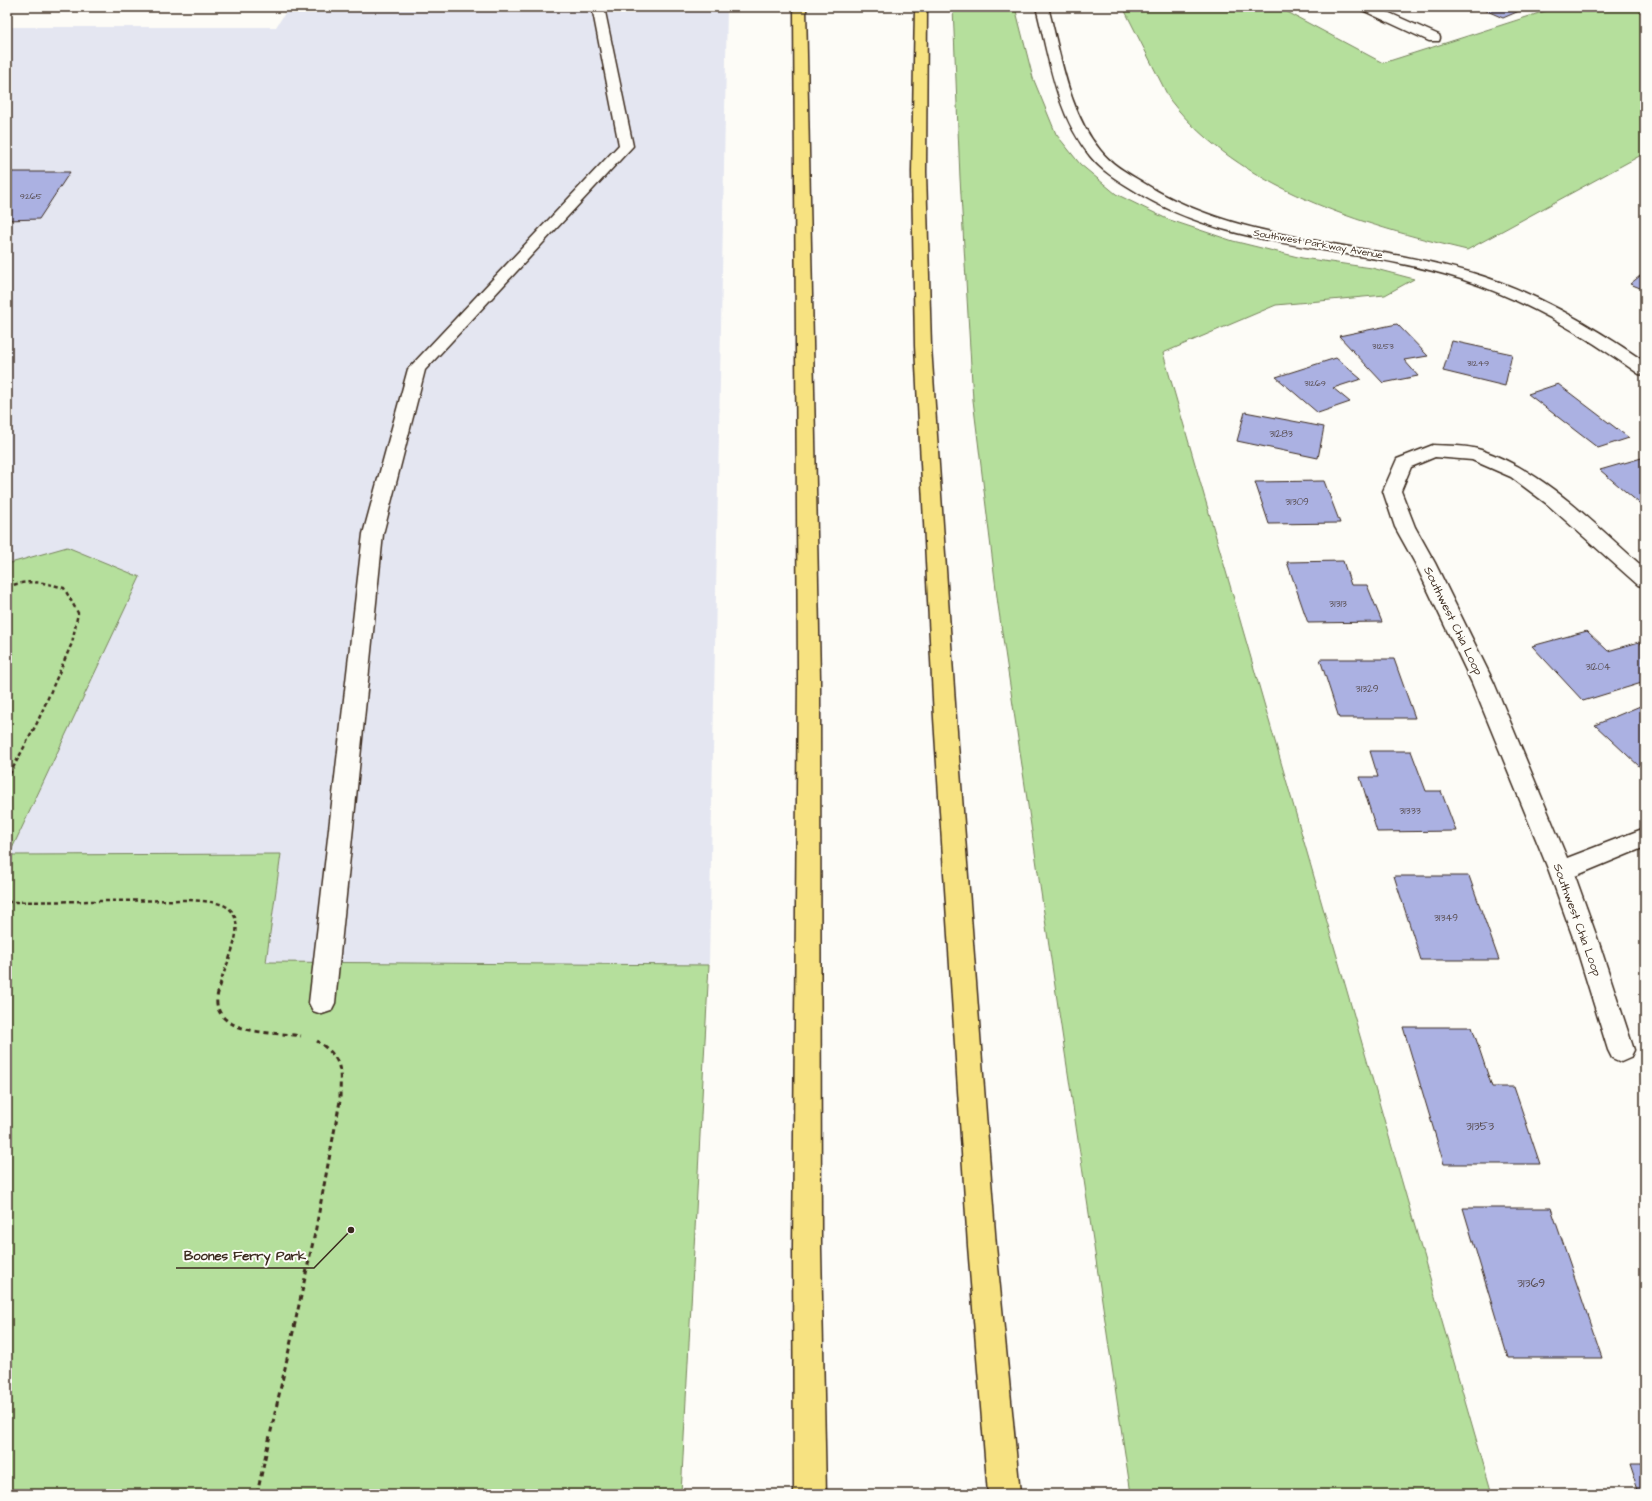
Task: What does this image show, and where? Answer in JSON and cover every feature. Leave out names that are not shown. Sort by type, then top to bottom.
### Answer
[{"type":"highway","points":[[800,7],[809,670],[807,1249],[810,1494]]},
{"type":"highway","points":[[921,7],[919,172],[924,346],[945,726],[982,1246],[1004,1494]]},
{"type":"street","points":[[322,1003],[374,534],[417,369],[626,146],[598,7]]},
{"type":"street","name":"Southwest Parkway Avenue","points":[[1042,7],[1075,123],[1096,154],[1110,168],[1138,188],[1162,202],[1212,223],[1286,241],[1384,256],[1439,268],[1488,284],[1524,297],[1562,316],[1616,349],[1645,370]]},
{"type":"street","points":[[1366,7],[1434,38]]},
{"type":"street","name":"Southwest Chia Loop","points":[[1621,1050],[1587,943],[1561,871],[1483,683],[1425,563],[1405,527],[1392,491],[1403,463],[1433,451],[1475,454],[1518,473],[1554,500],[1645,580]]},
{"type":"street","points":[[1561,871],[1645,836]]},
{"type":"path","points":[[7,587],[19,582],[32,580],[64,588],[78,613],[72,643],[37,723],[7,779]]},
{"type":"path","points":[[7,902],[189,900],[211,902],[230,908],[236,914],[239,923],[219,992],[217,1004],[222,1015],[233,1025],[254,1030],[304,1037]]},
{"type":"path","points":[[257,1494],[315,1233],[340,1101],[341,1080],[337,1058],[329,1049],[316,1040],[310,1039]]},
{"type":"shaded area","points":[[289,7],[727,7],[709,965],[266,962],[281,854],[8,855],[140,577],[7,565],[7,27],[276,27]]},
{"type":"green space","points":[[953,7],[1015,7],[1033,78],[1056,134],[1080,164],[1116,194],[1167,219],[1233,241],[1302,258],[1372,268],[1414,279],[1385,295],[1276,305],[1163,353],[1492,1494],[1131,1494],[998,605],[973,400],[960,178]]},
{"type":"green space","points":[[1123,7],[1278,7],[1383,63],[1558,7],[1645,7],[1645,153],[1467,250],[1386,229],[1305,199],[1267,180],[1231,157],[1198,131],[1170,100]]},
{"type":"green space","points":[[67,547],[140,577],[9,855],[281,854],[266,962],[709,965],[681,1494],[7,1494],[7,564]]},
{"type":"building","points":[[1478,7],[1548,7],[1536,12],[1526,8],[1503,18]]},
{"type":"building","points":[[7,172],[70,172],[39,219],[7,220]]},
{"type":"building","points":[[1645,272],[1645,290],[1630,284]]},
{"type":"building","points":[[1397,324],[1428,356],[1404,360],[1418,376],[1383,383],[1339,336]]},
{"type":"building","points":[[1452,341],[1512,354],[1505,386],[1443,371]]},
{"type":"building","points":[[1336,358],[1361,379],[1333,388],[1350,402],[1318,413],[1276,377]]},
{"type":"building","points":[[1558,384],[1629,438],[1598,448],[1528,394]]},
{"type":"building","points":[[1245,412],[1324,427],[1318,458],[1237,441]]},
{"type":"building","points":[[1645,457],[1645,508],[1600,470]]},
{"type":"building","points":[[1324,481],[1340,523],[1269,524],[1255,482]]},
{"type":"building","points":[[1343,561],[1351,585],[1367,585],[1382,622],[1308,623],[1287,562]]},
{"type":"building","points":[[1587,631],[1608,651],[1639,642],[1645,648],[1645,682],[1583,701],[1532,646]]},
{"type":"building","points":[[1320,659],[1394,659],[1415,718],[1339,718]]},
{"type":"building","points":[[1645,704],[1645,765],[1640,767],[1595,725]]},
{"type":"building","points":[[1370,751],[1411,751],[1426,791],[1441,791],[1456,831],[1377,832],[1360,777],[1378,777]]},
{"type":"building","points":[[1394,876],[1469,876],[1499,960],[1421,960]]},
{"type":"building","points":[[1403,1027],[1472,1027],[1492,1087],[1514,1087],[1540,1164],[1444,1164]]},
{"type":"building","points":[[1463,1208],[1551,1208],[1602,1358],[1508,1358]]},
{"type":"building","points":[[1628,1464],[1645,1464],[1645,1494],[1638,1494]]},
{"type":"place","name":"Boones Ferry Park","points":[[351,1230]]}]
